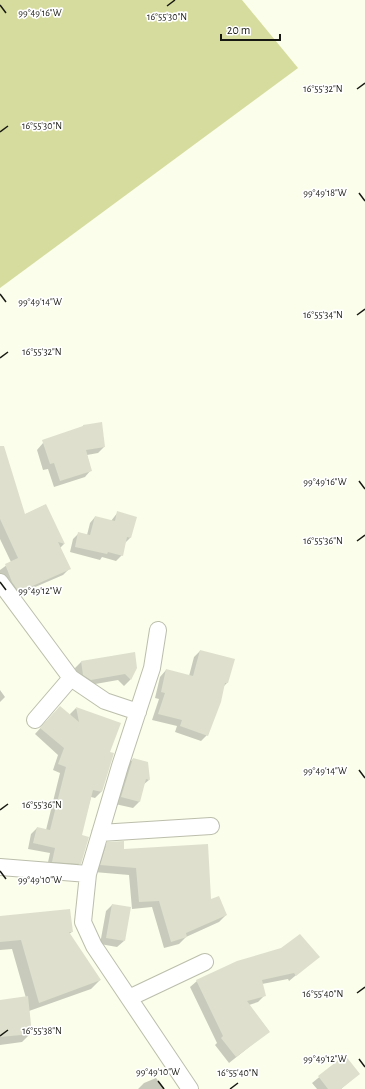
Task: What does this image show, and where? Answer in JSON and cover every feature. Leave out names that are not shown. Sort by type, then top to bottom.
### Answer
[{"type":"street","points":[[0,582],[71,678],[105,702],[138,712]]},
{"type":"street","points":[[158,630],[152,668],[88,874],[83,922],[94,946],[190,1089]]},
{"type":"street","points":[[35,720],[71,678]]},
{"type":"street","points":[[100,833],[211,826]]},
{"type":"street","points":[[0,867],[88,874]]},
{"type":"street","points":[[129,998],[206,962]]},
{"type":"green space","points":[[0,0],[242,0],[298,68],[0,288]]},
{"type":"building","points":[[102,422],[105,447],[86,450],[92,471],[60,481],[54,463],[50,464],[42,440],[83,425]]},
{"type":"building","points":[[0,446],[4,446],[25,514],[46,504],[65,544],[58,542],[71,569],[19,592],[12,582],[5,564],[18,558],[0,519]]},
{"type":"building","points":[[117,511],[137,517],[131,538],[127,537],[123,556],[75,547],[78,532],[90,535],[95,516],[115,521]]},
{"type":"building","points":[[200,650],[235,659],[228,683],[225,683],[221,702],[208,736],[180,726],[182,720],[158,714],[165,693],[161,692],[166,669],[193,676]]},
{"type":"building","points":[[135,652],[137,668],[131,680],[125,674],[91,680],[83,675],[81,661]]},
{"type":"building","points":[[60,706],[79,722],[76,707],[121,723],[110,752],[114,753],[102,792],[93,790],[82,835],[89,837],[81,864],[52,862],[55,848],[33,843],[37,827],[50,830],[66,767],[58,764],[64,748],[40,728]]},
{"type":"building","points":[[133,758],[148,762],[150,780],[146,779],[140,802],[121,797]]},
{"type":"building","points":[[124,841],[124,849],[208,844],[211,899],[219,896],[227,915],[186,933],[187,937],[171,942],[159,901],[139,902],[136,868],[100,865],[107,842]]},
{"type":"building","points":[[112,904],[131,907],[125,941],[106,938]]},
{"type":"building","points":[[70,909],[73,932],[69,932],[101,980],[39,1003],[21,940],[0,942],[0,916]]},
{"type":"building","points":[[300,934],[320,957],[296,976],[294,973],[262,980],[266,996],[247,1001],[270,1032],[236,1057],[221,1038],[223,1036],[196,980],[237,961],[281,948]]},
{"type":"building","points":[[28,996],[32,1034],[0,1037],[0,1000]]},
{"type":"building","points":[[345,1055],[360,1074],[341,1089],[328,1089],[318,1076]]}]
